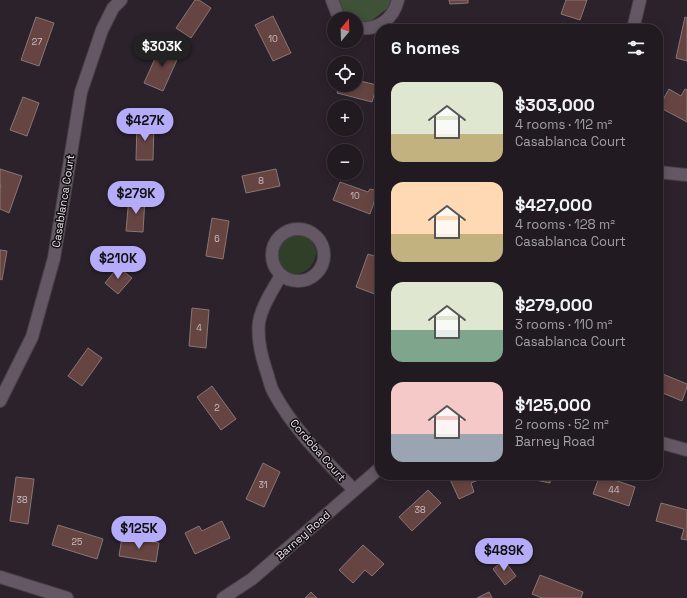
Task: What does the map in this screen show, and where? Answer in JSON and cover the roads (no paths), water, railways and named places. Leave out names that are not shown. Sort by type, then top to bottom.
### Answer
[{"type":"street","name":"Casablanca Court","points":[[0,400],[32,337],[54,258],[81,92],[102,30],[113,8],[121,0]]},
{"type":"street","points":[[332,0],[337,12]]},
{"type":"street","points":[[380,24],[393,13],[398,0]]},
{"type":"street","points":[[634,24],[640,0]]},
{"type":"street","points":[[363,28],[369,28],[375,26]]},
{"type":"street","points":[[663,173],[687,175]]},
{"type":"street","points":[[294,229],[302,229],[316,235],[321,240],[324,247],[325,255],[321,269],[310,279],[302,281],[287,279],[281,275],[276,270],[271,255],[272,248],[276,240],[287,231],[294,229]]},
{"type":"street","name":"Cordoba Court","points":[[281,275],[266,301],[259,321],[261,356],[274,392],[297,428],[328,464],[354,490]]},
{"type":"street","points":[[663,443],[687,450]]},
{"type":"street","name":"Barney Road","points":[[224,598],[252,579],[375,472]]},
{"type":"street","points":[[0,577],[67,598]]}]
